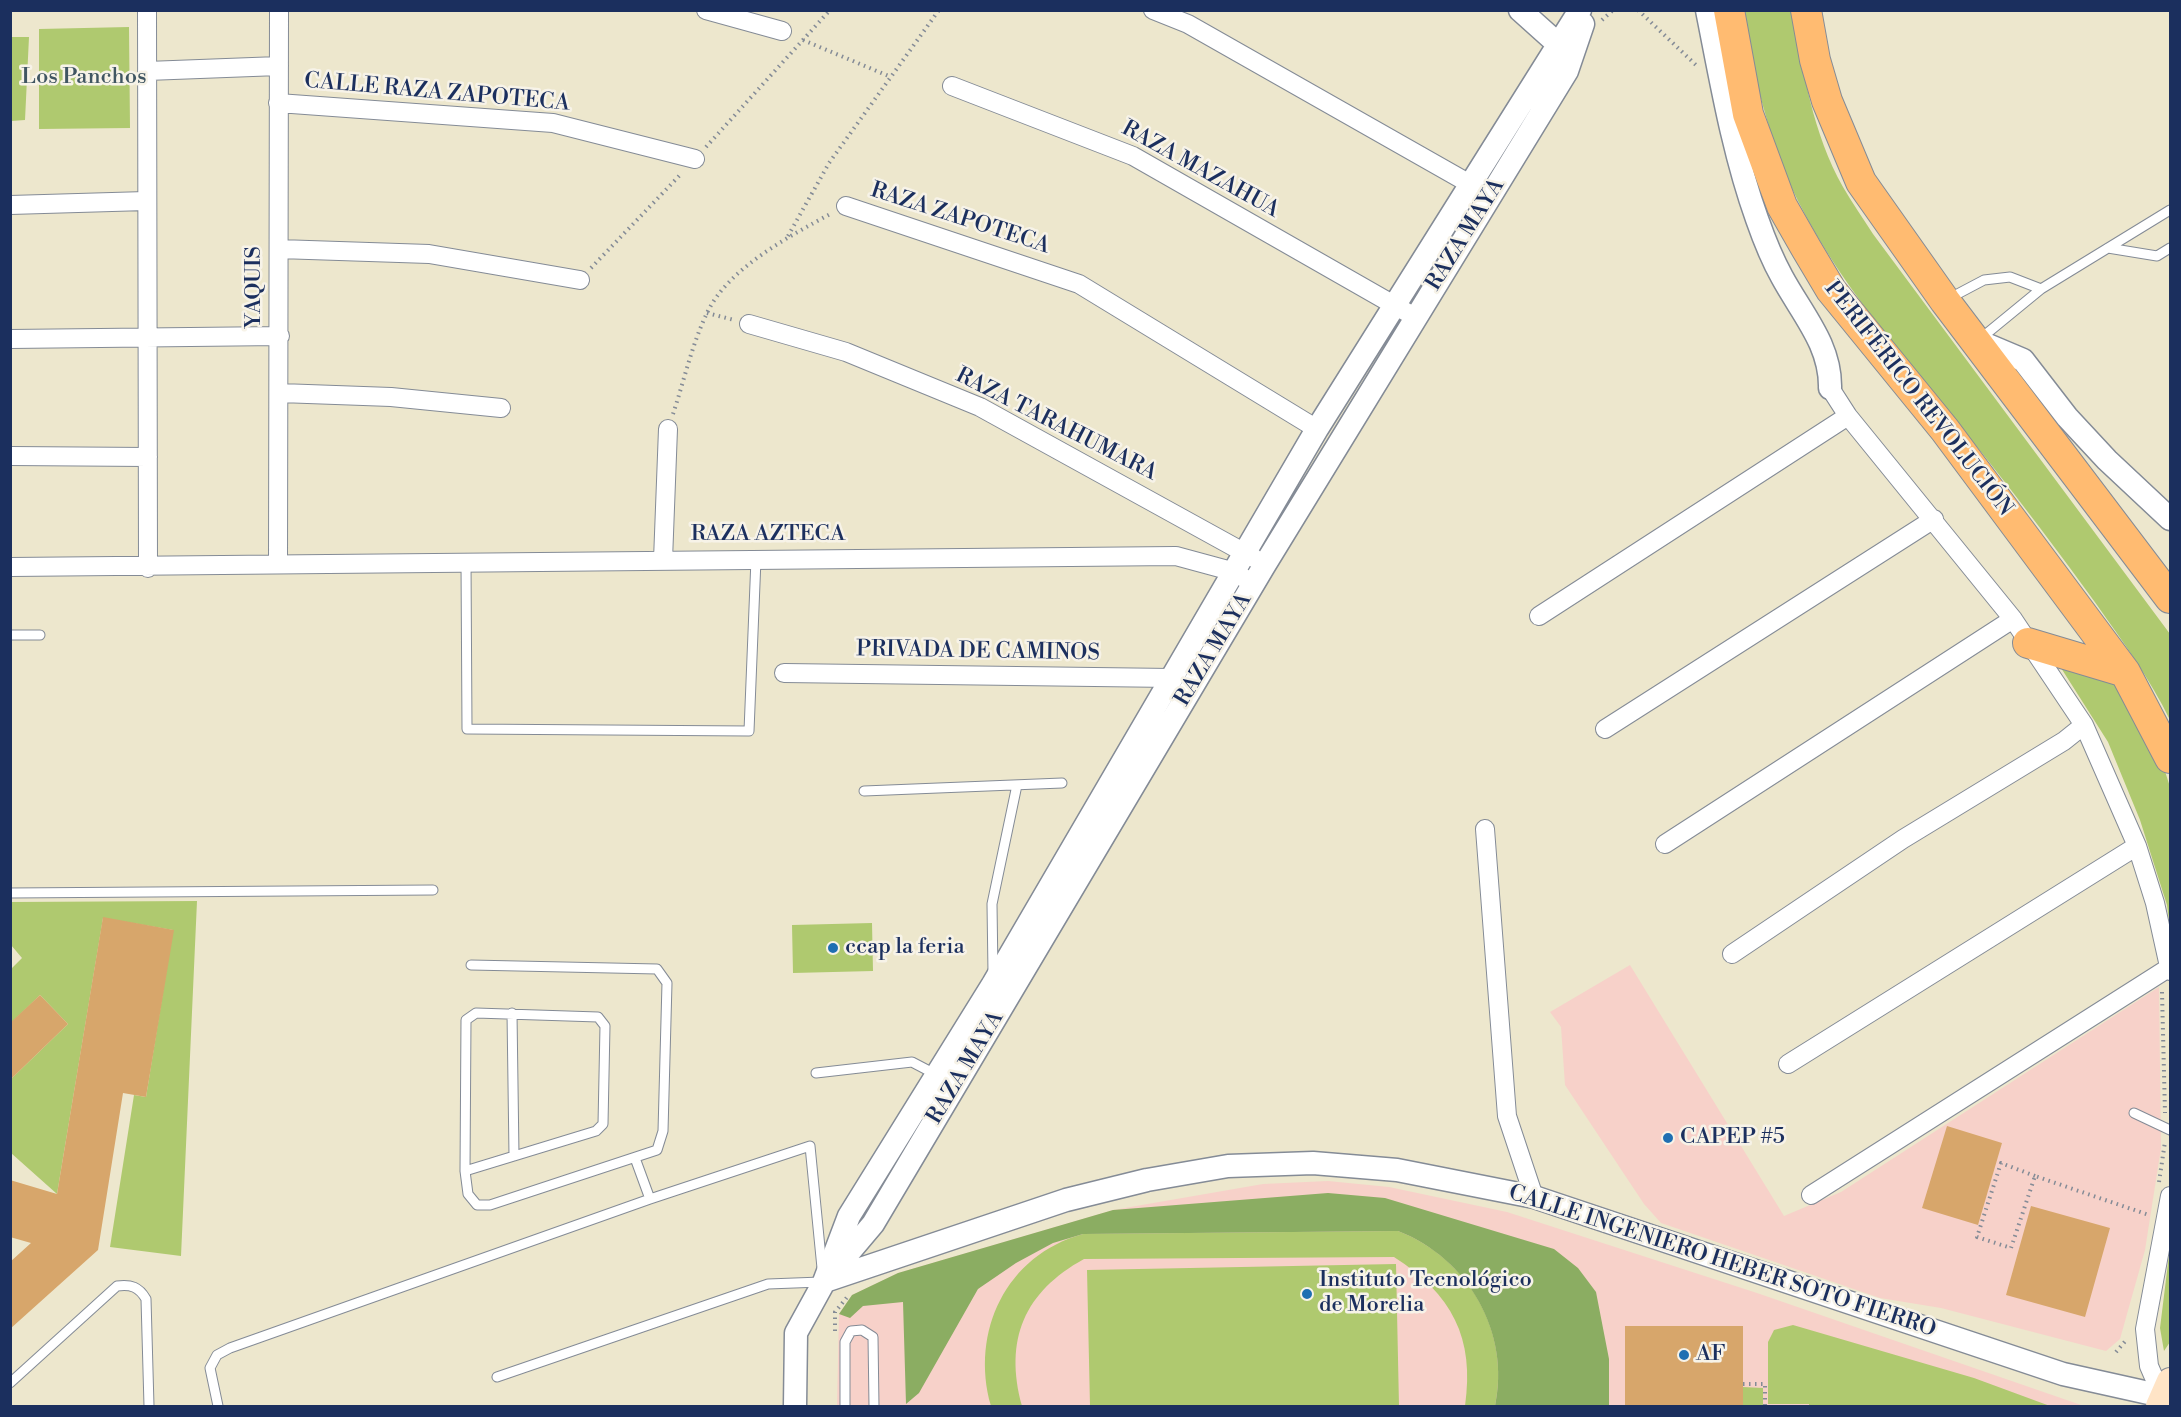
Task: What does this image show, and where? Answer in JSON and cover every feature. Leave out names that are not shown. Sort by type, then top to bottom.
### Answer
[{"type":"highway","name":"PERIFÉRICO REVOLUCIÓN","points":[[1729,10],[1748,114],[1782,206],[1831,290],[1945,430],[2125,672],[2170,758]]},
{"type":"highway","points":[[1806,10],[1815,60],[1827,101],[1861,182],[1946,301],[2170,598]]},
{"type":"highway","points":[[2021,631],[2125,672]]},
{"type":"street","points":[[147,10],[148,568]]},
{"type":"street","name":"YAQUIS","points":[[278,564],[279,10]]},
{"type":"street","points":[[706,10],[782,31]]},
{"type":"street","points":[[1154,10],[1188,24],[1470,184]]},
{"type":"street","points":[[1520,10],[1559,45],[1567,71]]},
{"type":"street","name":"RAZA MAYA","points":[[1251,574],[1245,551],[1317,429],[1580,10]]},
{"type":"street","name":"RAZA MAYA","points":[[795,1407],[796,1333],[824,1282],[849,1216],[938,1075],[1001,989],[1251,574],[1415,317],[1567,71],[1581,27],[1591,10]]},
{"type":"street","points":[[1708,10],[1748,114]]},
{"type":"street","points":[[1708,10],[1740,164],[1756,216],[1782,277],[1824,348],[1831,368],[1830,388],[1848,416],[1934,519],[2021,631],[2084,725],[2137,846],[2155,903],[2170,969],[1811,1195]]},
{"type":"street","points":[[147,70],[279,66]]},
{"type":"street","name":"RAZA MAZAHUA","points":[[952,86],[1133,156],[1415,317]]},
{"type":"street","name":"CALLE RAZA ZAPOTECA","points":[[278,103],[554,123],[695,159]]},
{"type":"street","points":[[10,205],[146,201]]},
{"type":"street","name":"RAZA ZAPOTECA","points":[[846,206],[1079,284],[1317,429]]},
{"type":"street","points":[[279,249],[429,254],[580,280]]},
{"type":"street","name":"RAZA TARAHUMARA","points":[[749,324],[846,352],[980,407],[1245,551]]},
{"type":"street","points":[[10,339],[280,336]]},
{"type":"street","points":[[1978,341],[2023,360],[2067,417],[2170,519]]},
{"type":"street","points":[[280,393],[391,397],[501,408]]},
{"type":"street","points":[[1539,616],[1848,416]]},
{"type":"street","points":[[663,560],[668,429]]},
{"type":"street","points":[[10,456],[148,457]]},
{"type":"street","points":[[1605,729],[1934,519]]},
{"type":"street","name":"RAZA AZTECA","points":[[10,567],[148,568],[278,564],[1176,556],[1251,574]]},
{"type":"street","name":"RAZA MAYA","points":[[824,1282],[873,1224],[1172,678],[1251,574]]},
{"type":"street","points":[[1665,844],[2021,631]]},
{"type":"street","name":"PRIVADA DE CAMINOS","points":[[784,674],[1172,678]]},
{"type":"street","points":[[1732,954],[1903,839],[2064,741],[2084,725]]},
{"type":"street","points":[[1485,829],[1507,1116],[1534,1197]]},
{"type":"street","points":[[1788,1064],[2137,846]]},
{"type":"street","name":"CALLE INGENIERO HEBER SOTO FIERRO","points":[[824,1282],[1066,1200],[1147,1180],[1228,1166],[1313,1163],[1397,1170],[1534,1197],[2063,1374],[2164,1395]]},
{"type":"street","points":[[2164,1195],[2166,1220],[2145,1329],[2149,1366],[2164,1395]]},
{"type":"lane","points":[[1978,341],[2041,289],[2170,210]]},
{"type":"lane","points":[[2108,248],[2157,256],[2170,248]]},
{"type":"lane","points":[[1946,301],[1984,280],[2010,277],[2041,289]]},
{"type":"lane","points":[[466,562],[467,729],[749,731],[756,559]]},
{"type":"lane","points":[[10,635],[40,635]]},
{"type":"lane","points":[[864,791],[1062,783]]},
{"type":"lane","points":[[1001,989],[992,904],[1017,785]]},
{"type":"lane","points":[[10,893],[433,890]]},
{"type":"lane","points":[[465,1171],[596,1131],[603,1124],[605,1026],[598,1017],[476,1012],[466,1020],[465,1171],[468,1194],[477,1205],[490,1205],[657,1150],[663,1131],[667,983],[657,969],[471,965]]},
{"type":"lane","points":[[512,1013],[514,1156]]},
{"type":"lane","points":[[816,1073],[912,1062],[938,1075]]},
{"type":"lane","points":[[2134,1113],[2168,1128]]},
{"type":"lane","points":[[218,1407],[210,1368],[217,1355],[230,1348],[650,1199],[810,1146],[824,1282],[768,1284],[497,1377]]},
{"type":"lane","points":[[635,1158],[650,1199]]},
{"type":"lane","points":[[10,1383],[117,1286],[127,1284],[140,1289],[146,1299],[149,1407]]},
{"type":"lane","points":[[845,1407],[845,1342],[851,1331],[862,1330],[873,1337],[874,1407]]},
{"type":"path","points":[[580,280],[695,159],[830,10]]},
{"type":"path","points":[[788,237],[829,163],[939,10]]},
{"type":"path","points":[[1638,10],[1698,67]]},
{"type":"path","points":[[782,31],[891,77]]},
{"type":"path","name":"RAZA ZAPOTECA","points":[[668,429],[707,313],[719,293],[773,245],[846,206]]},
{"type":"path","points":[[707,313],[749,324]]},
{"type":"path","points":[[2161,987],[2168,1128],[2165,1148],[2164,1195]]},
{"type":"path","points":[[2035,1176],[2011,1248],[1977,1237],[2001,1163],[2166,1220]]},
{"type":"path","points":[[835,1335],[835,1312],[853,1290]]},
{"type":"path","points":[[2116,1352],[2126,1343],[2128,1331]]},
{"type":"path","points":[[1743,1384],[1765,1384],[1765,1407]]},
{"type":"shaded area","points":[[1630,965],[1784,1216],[1841,1192],[2159,987],[2161,1148],[2145,1250],[2120,1339],[2106,1351],[1941,1308],[1880,1298],[1661,1223],[1644,1204],[1565,1085],[1561,1027],[1550,1012]]},
{"type":"shaded area","name":"Instituto Tecnológico de Morelia","points":[[1328,1181],[1389,1187],[1507,1212],[1757,1293],[2084,1406],[837,1406],[839,1314],[852,1295],[898,1273],[1113,1210],[1263,1184]]},
{"type":"green space","points":[[1741,11],[1794,11],[1805,79],[1816,124],[1846,193],[1873,234],[2170,634],[2170,720],[2136,661],[2083,586],[1997,472],[1860,301],[1817,236],[1798,201],[1779,155],[1757,83]]},
{"type":"green space","name":"Los Panchos","points":[[129,27],[130,128],[39,129],[39,29]]},
{"type":"green space","points":[[11,37],[29,37],[25,120],[11,121]]},
{"type":"green space","points":[[2056,660],[2120,684],[2164,768],[2170,787],[2170,928],[2167,905],[2140,820],[2108,742]]},
{"type":"green space","points":[[197,901],[181,1256],[110,1247],[134,1095],[146,1097],[173,930],[103,918],[57,1194],[11,1153],[10,1080],[68,1024],[40,995],[11,1023],[11,969],[22,958],[11,945],[11,902]]},
{"type":"green space","name":"ccap la feria","points":[[872,923],[873,971],[793,973],[792,925]]},
{"type":"green space","points":[[1328,1193],[1385,1198],[1554,1249],[1578,1268],[1596,1292],[1609,1359],[1609,1406],[1495,1406],[1498,1379],[1496,1352],[1490,1326],[1479,1301],[1464,1279],[1445,1259],[1423,1243],[1398,1231],[1083,1234],[1053,1243],[1016,1263],[978,1289],[919,1393],[906,1404],[903,1302],[863,1306],[850,1318],[839,1314],[852,1295],[898,1273],[1113,1210]]},
{"type":"green space","points":[[1398,1231],[1423,1243],[1445,1259],[1464,1279],[1479,1301],[1490,1325],[1496,1351],[1498,1378],[1495,1406],[1465,1406],[1466,1359],[1455,1320],[1445,1302],[1431,1286],[1394,1257],[1084,1259],[1063,1272],[1046,1287],[1033,1303],[1024,1320],[1018,1339],[1016,1360],[1017,1382],[1022,1406],[991,1406],[986,1378],[986,1351],[991,1325],[1000,1300],[1015,1278],[1033,1259],[1056,1244],[1083,1234]]},
{"type":"green space","points":[[2170,1247],[2170,1342],[2164,1351],[2160,1328]]},
{"type":"green space","points":[[1396,1264],[1399,1406],[1090,1406],[1087,1270]]},
{"type":"green space","points":[[1793,1325],[1974,1378],[2050,1406],[1768,1404],[1768,1342],[1774,1330]]},
{"type":"green space","points":[[1743,1387],[1763,1388],[1763,1406],[1743,1406]]},
{"type":"building","points":[[103,917],[174,930],[146,1097],[123,1093],[98,1250],[10,1329],[10,1262],[31,1243],[10,1237],[10,1180],[57,1194]]},
{"type":"building","points":[[40,995],[68,1024],[10,1080],[10,1023]]},
{"type":"building","points":[[1947,1126],[2002,1143],[1978,1225],[1922,1208]]},
{"type":"building","points":[[2031,1206],[2110,1228],[2085,1317],[2006,1295]]},
{"type":"building","name":"AF","points":[[1625,1326],[1743,1326],[1743,1407],[1625,1407]]},
{"type":"place","name":"ccap la feria","points":[[833,948]]},
{"type":"place","name":"CAPEP #5","points":[[1668,1138]]},
{"type":"place","name":"Instituto Tecnológico de Morelia","points":[[1307,1294]]},
{"type":"place","name":"AF","points":[[1684,1355]]}]
